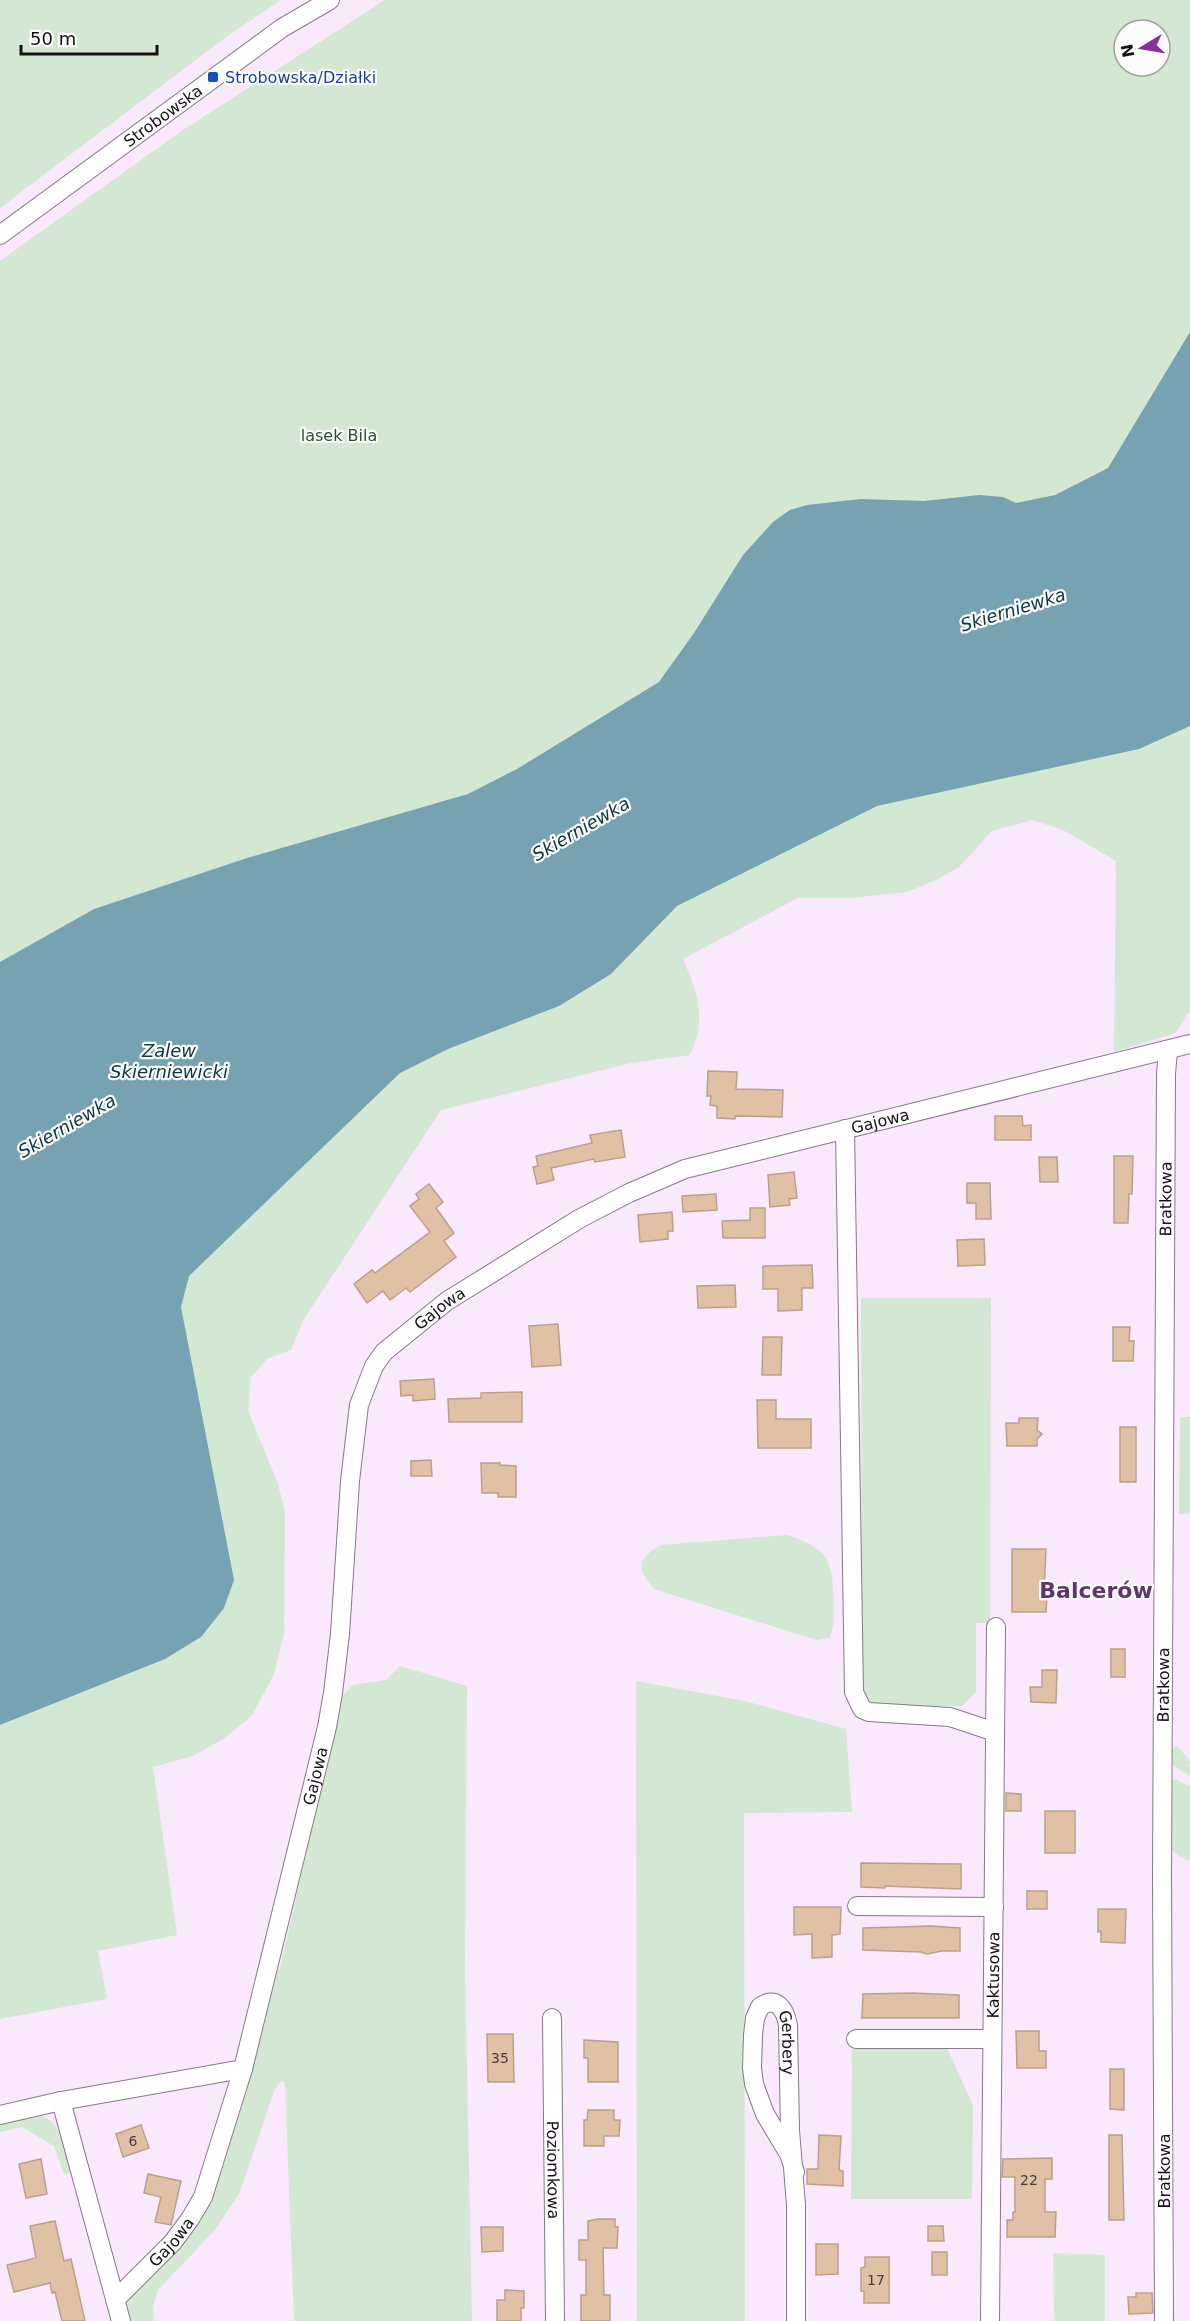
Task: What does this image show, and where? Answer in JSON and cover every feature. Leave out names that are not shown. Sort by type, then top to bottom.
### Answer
[{"type":"street","name":"Strobowska","points":[[0,236],[282,27],[330,0]]},
{"type":"street","name":"Gajowa","points":[[116,2300],[173,2242],[203,2197],[243,2069],[313,1789],[333,1693],[358,1405],[374,1366],[384,1352],[447,1301],[589,1214],[685,1169],[1190,1044]]},
{"type":"street","name":"Bratkowa","points":[[1164,2321],[1162,1876],[1168,1050]]},
{"type":"street","points":[[845,1129],[854,1692],[862,1709],[868,1712],[950,1717],[995,1732]]},
{"type":"street","name":"Kaktusowa","points":[[990,2321],[996,1627]]},
{"type":"street","points":[[857,1906],[994,1907]]},
{"type":"street","name":"Gerbery","points":[[793,2168],[789,2154],[771,2126],[758,2096],[753,2076],[753,2024],[757,2011],[764,2004],[773,2002],[783,2009],[788,2025],[793,2168],[796,2321]]},
{"type":"street","name":"Poziomkowa","points":[[552,2018],[555,2321]]},
{"type":"street","points":[[856,2039],[992,2039]]},
{"type":"street","points":[[0,2115],[61,2101],[243,2069]]},
{"type":"street","points":[[61,2101],[120,2321]]},
{"type":"street","points":[[771,2126],[785,2122],[789,2124],[790,2130]]},
{"type":"green space","points":[[0,0],[281,0],[226,37],[0,208]]},
{"type":"green space","name":"lasek Bila","points":[[385,0],[1190,0],[1190,1010],[1176,1033],[1114,1052],[1116,861],[1063,830],[1032,820],[992,831],[959,867],[907,892],[850,898],[798,898],[683,959],[696,995],[699,1018],[690,1055],[631,1063],[441,1110],[304,1319],[291,1350],[267,1359],[251,1377],[248,1411],[277,1481],[285,1511],[284,1634],[274,1674],[251,1717],[223,1739],[193,1756],[153,1767],[177,1935],[98,1951],[107,1999],[0,2019],[0,261],[183,130]]},
{"type":"green space","points":[[861,1298],[991,1298],[990,1623],[976,1623],[976,1692],[962,1706],[876,1706],[862,1692]]},
{"type":"green space","points":[[1180,1417],[1190,1417],[1190,1514],[1179,1514]]},
{"type":"green space","points":[[787,1535],[812,1545],[820,1551],[829,1565],[832,1575],[834,1611],[829,1638],[816,1640],[654,1589],[642,1570],[643,1560],[661,1545]]},
{"type":"green space","points":[[400,1666],[467,1686],[465,1969],[472,2321],[294,2321],[285,2083],[282,2080],[275,2089],[240,2192],[215,2230],[158,2290],[153,2307],[154,2321],[131,2321],[126,2302],[183,2242],[276,1972],[280,1969],[341,1697],[353,1685],[386,1680]]},
{"type":"green space","points":[[636,1681],[745,1701],[846,1729],[852,1812],[744,1813],[745,2321],[637,2321]]},
{"type":"green space","points":[[1177,1745],[1190,1762],[1190,1776],[1173,1765],[1171,1751]]},
{"type":"green space","points":[[1176,1779],[1190,1787],[1190,1861],[1179,1856],[1170,1848],[1171,1781]]},
{"type":"green space","points":[[852,2046],[946,2046],[973,2105],[972,2199],[851,2199]]},
{"type":"green space","points":[[39,2115],[54,2124],[62,2138],[70,2172],[64,2174],[54,2146],[22,2127],[0,2132],[0,2125]]},
{"type":"green space","points":[[1053,2253],[1105,2255],[1105,2321],[1054,2321]]},
{"type":"water","name":"Zalew Skierniewicki","points":[[1190,332],[1190,726],[1139,749],[877,806],[677,906],[611,974],[559,1006],[448,1049],[400,1073],[189,1276],[181,1307],[234,1580],[224,1608],[201,1637],[165,1659],[0,1725],[0,962],[94,909],[247,858],[468,794],[517,769],[659,682],[694,633],[743,555],[773,522],[790,510],[807,505],[861,499],[924,501],[979,495],[1003,497],[1016,503],[1055,495],[1108,468]]},
{"type":"building","points":[[708,1071],[737,1072],[736,1089],[783,1090],[782,1117],[717,1118],[717,1106],[710,1105],[711,1096],[707,1096]]},
{"type":"building","points":[[995,1116],[1022,1116],[1023,1126],[1031,1125],[1031,1140],[995,1140]]},
{"type":"building","points":[[621,1130],[625,1157],[595,1162],[594,1159],[551,1168],[554,1180],[537,1184],[533,1167],[538,1166],[536,1156],[592,1143],[590,1135]]},
{"type":"building","points":[[1114,1156],[1133,1156],[1132,1194],[1129,1194],[1128,1223],[1114,1223]]},
{"type":"building","points":[[1039,1157],[1057,1157],[1058,1182],[1040,1182]]},
{"type":"building","points":[[794,1172],[797,1198],[789,1199],[790,1205],[770,1207],[768,1175]]},
{"type":"building","points":[[967,1183],[990,1183],[991,1219],[976,1219],[976,1203],[967,1203]]},
{"type":"building","points":[[429,1184],[443,1202],[436,1208],[454,1233],[444,1241],[456,1257],[410,1292],[406,1288],[390,1300],[383,1291],[367,1303],[354,1284],[372,1270],[375,1273],[430,1232],[410,1206],[419,1199],[416,1194]]},
{"type":"building","points":[[716,1194],[717,1210],[683,1212],[682,1196]]},
{"type":"building","points":[[750,1208],[765,1208],[765,1238],[723,1238],[722,1221],[750,1220]]},
{"type":"building","points":[[672,1212],[673,1231],[668,1231],[668,1239],[640,1242],[638,1215]]},
{"type":"building","points":[[984,1239],[985,1265],[958,1266],[957,1240]]},
{"type":"building","points":[[812,1265],[813,1288],[802,1288],[802,1310],[778,1311],[778,1289],[763,1289],[763,1266]]},
{"type":"building","points":[[735,1285],[736,1307],[698,1308],[697,1286]]},
{"type":"building","points":[[558,1324],[561,1365],[532,1367],[529,1326]]},
{"type":"building","points":[[1113,1327],[1130,1327],[1129,1341],[1134,1341],[1133,1361],[1113,1361]]},
{"type":"building","points":[[763,1337],[782,1337],[781,1375],[762,1375]]},
{"type":"building","points":[[434,1379],[435,1399],[413,1401],[413,1395],[401,1396],[400,1381]]},
{"type":"building","points":[[522,1392],[522,1422],[449,1422],[448,1399],[481,1398],[481,1393]]},
{"type":"building","points":[[757,1400],[776,1400],[776,1419],[811,1419],[811,1448],[758,1448]]},
{"type":"building","points":[[1019,1418],[1038,1418],[1037,1430],[1042,1434],[1037,1439],[1037,1446],[1007,1446],[1006,1423],[1019,1423]]},
{"type":"building","points":[[1120,1427],[1136,1427],[1136,1482],[1120,1482]]},
{"type":"building","points":[[431,1460],[432,1476],[411,1476],[411,1461]]},
{"type":"building","points":[[481,1463],[516,1466],[516,1497],[498,1497],[498,1493],[482,1493]]},
{"type":"building","points":[[1012,1549],[1046,1549],[1044,1594],[1047,1594],[1046,1612],[1012,1612]]},
{"type":"building","points":[[1111,1649],[1125,1649],[1125,1677],[1111,1677]]},
{"type":"building","points":[[1042,1670],[1057,1670],[1056,1703],[1031,1702],[1030,1687],[1042,1687]]},
{"type":"building","points":[[1006,1793],[1021,1794],[1021,1811],[1006,1811]]},
{"type":"building","points":[[1045,1811],[1075,1811],[1075,1853],[1045,1853]]},
{"type":"building","points":[[861,1863],[961,1864],[961,1889],[861,1887]]},
{"type":"building","points":[[1027,1891],[1047,1891],[1047,1909],[1027,1909]]},
{"type":"building","points":[[794,1907],[841,1907],[840,1934],[832,1935],[832,1957],[812,1958],[812,1934],[794,1935]]},
{"type":"building","points":[[1098,1909],[1126,1909],[1125,1943],[1101,1942],[1101,1931],[1098,1932]]},
{"type":"building","points":[[931,1926],[960,1928],[960,1951],[927,1954],[863,1950],[863,1928]]},
{"type":"building","points":[[863,1994],[959,1995],[959,2018],[862,2018]]},
{"type":"building","points":[[1016,2031],[1039,2031],[1039,2051],[1046,2051],[1046,2068],[1017,2068]]},
{"type":"building","points":[[487,2034],[513,2034],[514,2082],[488,2082]]},
{"type":"building","points":[[584,2040],[618,2042],[618,2082],[588,2082],[588,2058],[584,2058]]},
{"type":"building","points":[[1110,2069],[1124,2069],[1124,2110],[1110,2109]]},
{"type":"building","points":[[588,2110],[614,2110],[614,2120],[620,2120],[619,2136],[604,2136],[604,2146],[584,2146],[584,2120],[587,2120]]},
{"type":"building","points":[[141,2125],[149,2148],[123,2157],[116,2134]]},
{"type":"building","points":[[819,2135],[841,2136],[839,2170],[843,2171],[843,2186],[807,2184],[807,2169],[818,2169]]},
{"type":"building","points":[[1109,2135],[1122,2135],[1124,2220],[1109,2220]]},
{"type":"building","points":[[1052,2158],[1052,2179],[1045,2179],[1045,2212],[1056,2212],[1055,2237],[1007,2237],[1007,2220],[1013,2220],[1013,2212],[1015,2212],[1015,2177],[1002,2177],[1003,2159]]},
{"type":"building","points":[[41,2159],[47,2194],[26,2198],[19,2164]]},
{"type":"building","points":[[148,2174],[181,2181],[171,2225],[155,2222],[161,2197],[144,2193]]},
{"type":"building","points":[[615,2219],[615,2227],[618,2227],[617,2248],[603,2248],[604,2295],[610,2295],[610,2321],[581,2321],[581,2295],[586,2295],[586,2260],[579,2260],[579,2240],[588,2240],[588,2221]]},
{"type":"building","points":[[55,2221],[64,2261],[71,2259],[85,2321],[62,2321],[55,2292],[52,2293],[50,2283],[14,2292],[7,2265],[36,2258],[30,2226]]},
{"type":"building","points":[[928,2226],[943,2226],[944,2241],[928,2241]]},
{"type":"building","points":[[481,2227],[503,2227],[503,2251],[482,2252]]},
{"type":"building","points":[[816,2244],[838,2244],[838,2274],[816,2275]]},
{"type":"building","points":[[932,2252],[947,2252],[947,2275],[932,2275]]},
{"type":"building","points":[[865,2257],[889,2257],[889,2303],[864,2303],[864,2291],[861,2291],[861,2268],[865,2267]]},
{"type":"building","points":[[505,2290],[524,2291],[521,2321],[497,2321],[497,2300],[505,2300]]},
{"type":"building","points":[[1136,2293],[1152,2293],[1153,2313],[1129,2314],[1128,2297],[1136,2297]]},
{"type":"place","name":"Strobowska/Działki","points":[[213,77]]},
{"type":"district","name":"Balcerów","points":[[1096,1590]]},
{"type":"water label","name":"Skierniewka","points":[[1013,610]]},
{"type":"water label","name":"Skierniewka","points":[[581,829]]},
{"type":"water label","name":"Skierniewka","points":[[67,1126]]}]
